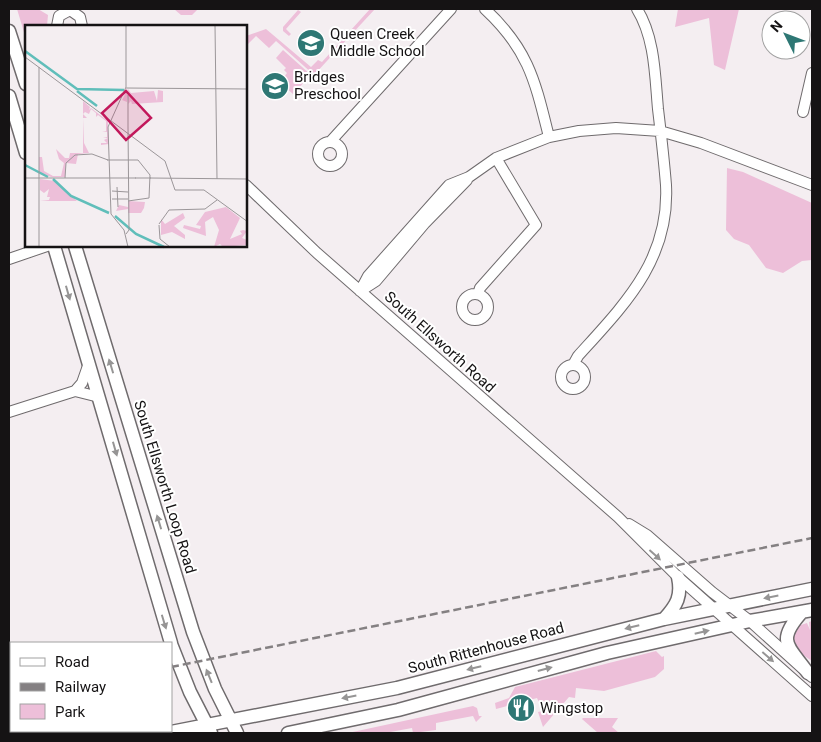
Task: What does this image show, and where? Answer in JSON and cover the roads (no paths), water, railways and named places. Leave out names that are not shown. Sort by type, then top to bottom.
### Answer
[{"type":"main road","points":[[9,31],[25,81]]},
{"type":"main road","points":[[9,96],[25,151]]},
{"type":"main road","points":[[55,248],[170,642]]},
{"type":"main road","name":"South Ellsworth Loop Road","points":[[76,248],[193,632],[229,720],[237,733]]},
{"type":"main road","points":[[664,619],[677,603],[680,595],[678,577]]},
{"type":"main road","name":"South Rittenhouse Road","points":[[166,733],[209,729],[229,720],[397,688],[664,619],[812,589]]},
{"type":"main road","points":[[288,733],[398,710],[606,653],[750,621],[807,611]]},
{"type":"main road","points":[[807,611],[791,624],[785,638],[789,650],[810,676]]},
{"type":"main road","points":[[172,646],[209,729]]},
{"type":"street","points":[[330,142],[451,9]]},
{"type":"street","points":[[485,9],[514,40],[530,66],[549,137]]},
{"type":"street","points":[[573,365],[634,291],[658,245],[664,215],[666,186],[654,58],[637,9]]},
{"type":"street","points":[[57,25],[59,16],[70,10],[80,17],[82,25]]},
{"type":"street","points":[[803,112],[812,73]]},
{"type":"street","points":[[360,291],[368,276],[450,185],[469,177],[496,158],[549,137],[579,131],[616,128],[660,131],[701,143],[812,185]]},
{"type":"street","points":[[478,294],[480,288],[536,225],[496,158]]},
{"type":"street","name":"South Ellsworth Road","points":[[248,187],[317,253],[618,517],[678,577],[812,696]]},
{"type":"street","points":[[9,259],[42,248]]},
{"type":"street","points":[[9,412],[75,391],[82,383],[89,363]]},
{"type":"street","points":[[75,391],[99,397]]},
{"type":"street","name":"South Ellsworth Road","points":[[618,517],[647,535],[750,621],[810,676]]},
{"type":"railway","points":[[172,667],[812,538]]},
{"type":"place","name":"Queen Creek Middle School","points":[[311,43]]},
{"type":"place","name":"Bridges Preschool","points":[[275,86]]},
{"type":"place","name":"Wingstop","points":[[521,708]]}]
